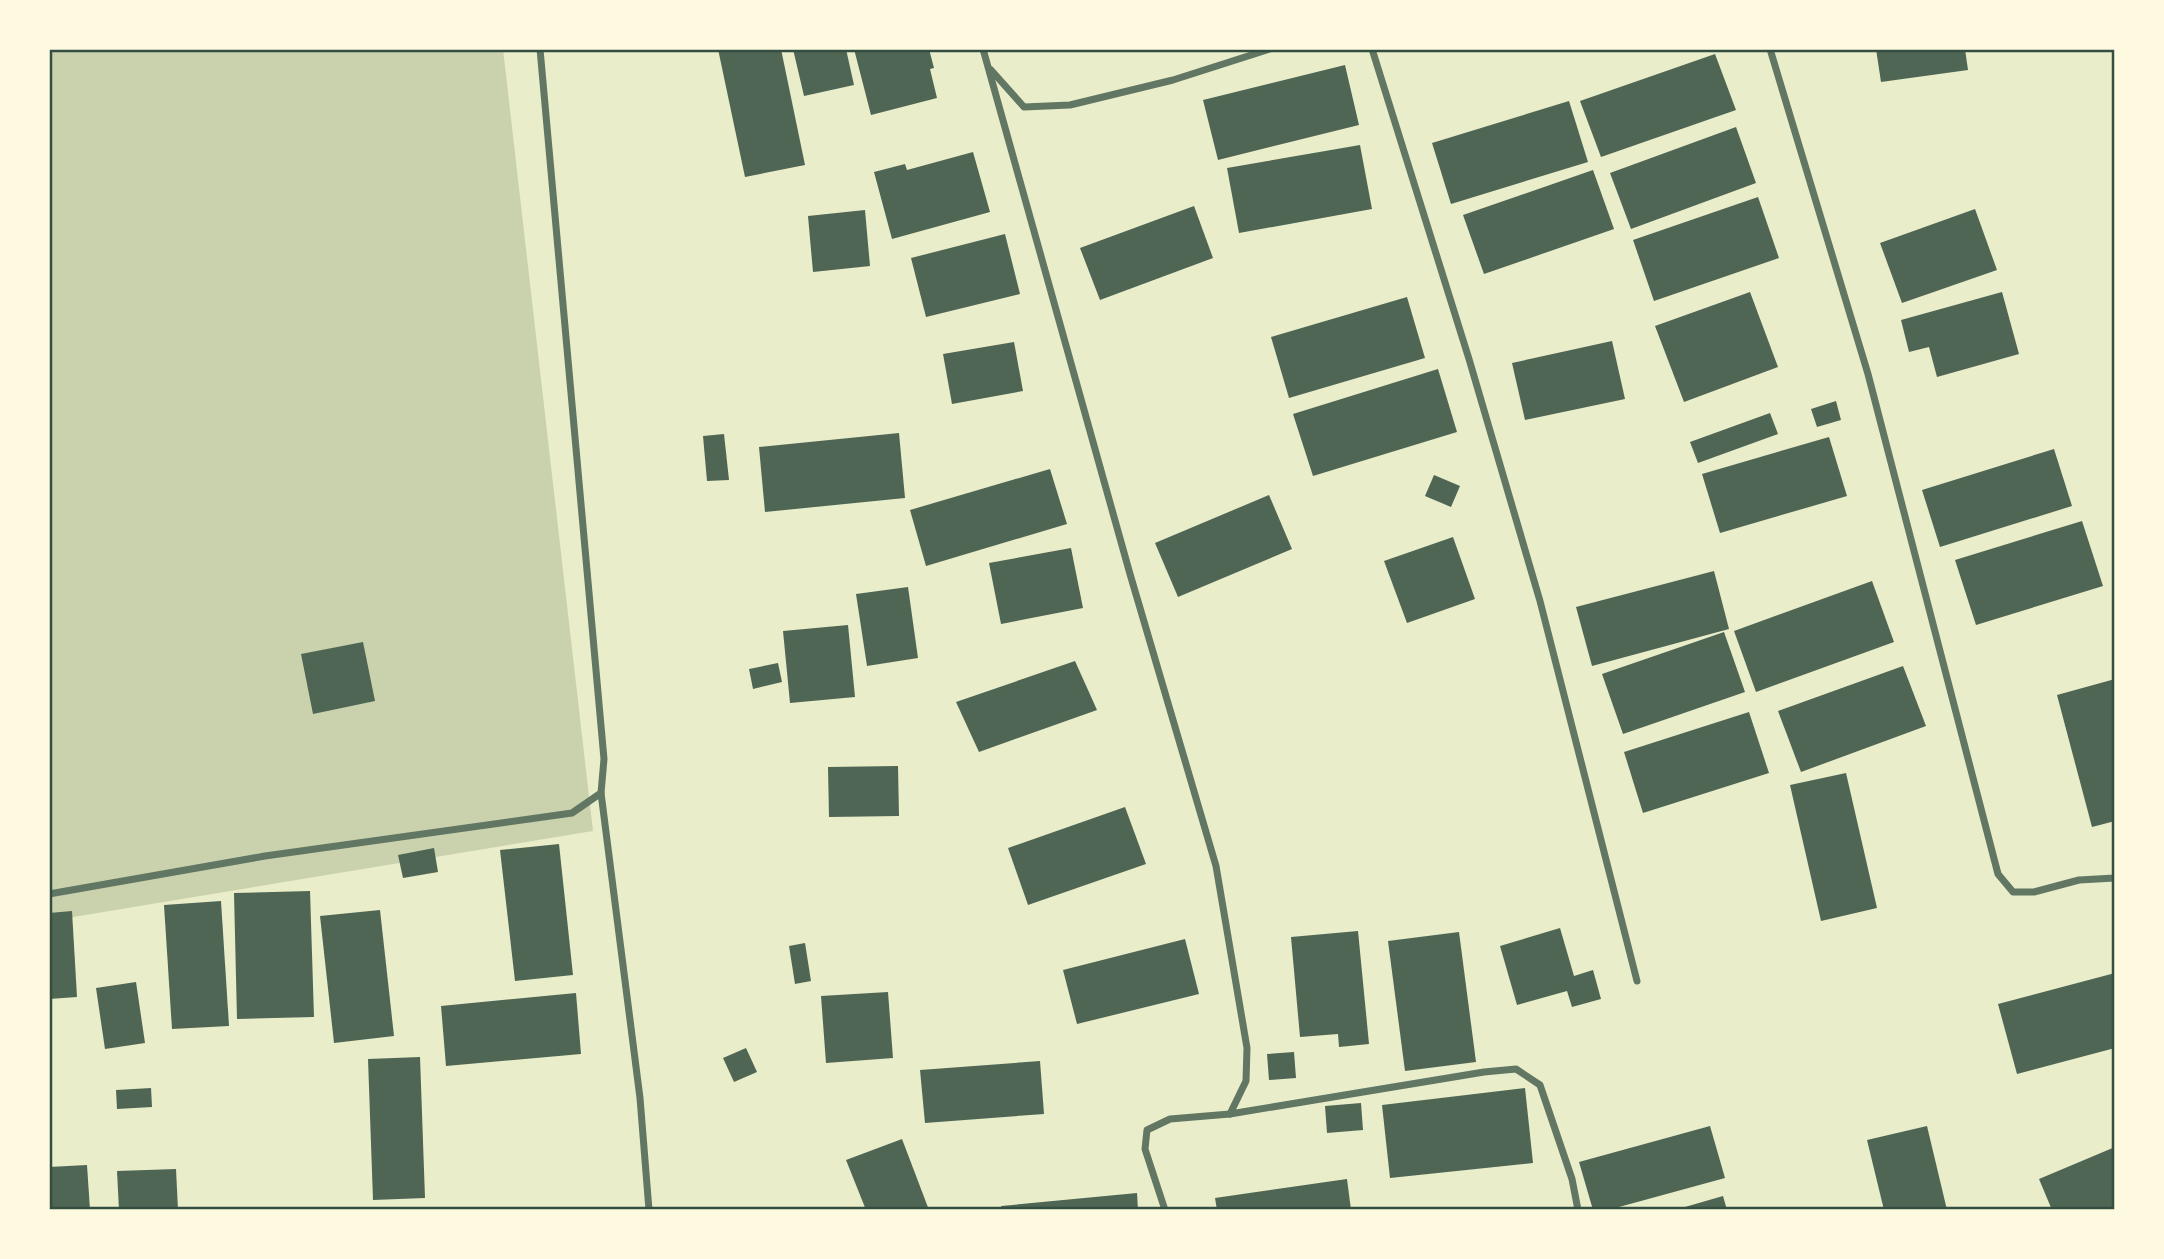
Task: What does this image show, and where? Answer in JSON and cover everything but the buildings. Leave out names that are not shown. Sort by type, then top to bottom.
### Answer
[{"type":"street","points":[[540,49],[604,759],[601,793],[640,1098],[649,1210]]},
{"type":"street","points":[[983,49],[1130,574],[1216,866],[1247,1048],[1246,1081],[1230,1114]]},
{"type":"street","points":[[988,67],[1024,107],[1070,105],[1173,80],[1270,49]]},
{"type":"street","points":[[1372,49],[1469,359],[1540,601],[1637,981]]},
{"type":"street","points":[[1770,49],[1868,374],[1998,874],[2013,892],[2034,892],[2078,880],[2114,880]]},
{"type":"street","points":[[49,894],[265,856],[572,813],[601,793]]},
{"type":"street","points":[[1165,1210],[1145,1149],[1147,1130],[1170,1119],[1230,1114],[1516,1069],[1540,1085],[1572,1180],[1578,1210]]},
{"type":"green space","points":[[49,49],[503,49],[593,831],[49,921]]}]
